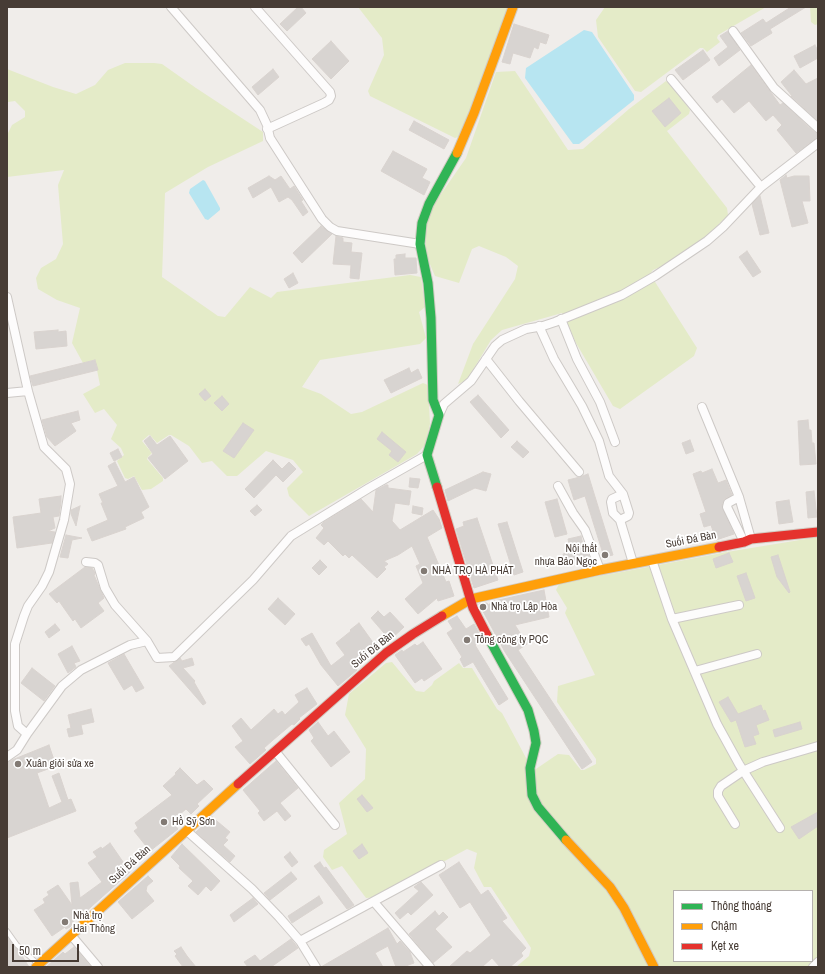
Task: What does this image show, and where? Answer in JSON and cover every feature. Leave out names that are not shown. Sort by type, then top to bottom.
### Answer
[{"type":"street","points":[[171,7],[251,99],[262,114],[270,138],[322,219],[330,227],[337,231],[420,244]]},
{"type":"street","points":[[255,7],[330,92],[331,96],[329,100],[324,103],[267,129]]},
{"type":"street","points":[[439,415],[433,400],[431,318],[428,283],[420,244],[422,223],[429,204],[455,157],[474,113],[513,7]]},
{"type":"street","points":[[733,31],[774,88],[818,128]]},
{"type":"street","points":[[671,79],[761,187]]},
{"type":"street","points":[[654,967],[624,908],[610,887],[553,826],[538,807],[532,795],[530,768],[536,743],[528,710],[476,614],[426,456],[444,404],[471,381],[495,346],[502,340],[516,333],[543,326],[622,295],[682,259],[723,227],[761,187],[818,143]]},
{"type":"street","points":[[7,297],[28,391],[44,447],[66,469],[70,484],[64,520],[49,572],[42,586],[28,606],[15,644],[15,711],[18,726],[27,734]]},
{"type":"street","points":[[561,319],[577,359],[600,402],[615,442]]},
{"type":"street","points":[[539,326],[554,359],[582,406],[599,441],[609,476],[623,494],[629,513],[628,516],[620,520]]},
{"type":"street","points":[[486,359],[519,401],[579,472]]},
{"type":"street","points":[[7,393],[28,391]]},
{"type":"street","points":[[702,407],[738,497],[748,541]]},
{"type":"street","points":[[86,562],[95,563],[98,565],[105,588],[115,605],[146,641],[157,658],[174,657],[253,580],[290,536],[369,488],[426,456]]},
{"type":"street","points":[[558,486],[573,513],[585,530],[600,570]]},
{"type":"street","points":[[623,494],[612,499],[611,502],[613,513],[620,520],[633,563]]},
{"type":"street","points":[[738,497],[728,504],[727,507],[748,541]]},
{"type":"street","name":"Suối Đá Bàn","points":[[37,966],[386,652],[471,599],[633,563],[748,541],[818,532]]},
{"type":"street","points":[[652,560],[672,619],[717,724],[743,771],[780,828]]},
{"type":"street","points":[[672,619],[739,605]]},
{"type":"street","points":[[7,756],[17,750],[62,686],[73,676],[81,670],[130,645],[146,641]]},
{"type":"street","points":[[695,671],[757,654]]},
{"type":"street","points":[[735,824],[718,796],[718,791],[721,786],[743,771],[763,762],[818,748]]},
{"type":"street","points":[[275,751],[335,825]]},
{"type":"street","points":[[187,831],[252,889],[279,917],[300,941],[316,967]]},
{"type":"street","points":[[300,941],[441,865]]},
{"type":"street","points":[[374,902],[430,967]]},
{"type":"street","points":[[71,935],[98,967]]},
{"type":"street","points":[[813,967],[818,962]]},
{"type":"lane","points":[[7,931],[17,945],[37,966]]},
{"type":"green space","points":[[358,7],[509,7],[461,136],[455,138],[370,96],[368,91],[384,55],[382,38]]},
{"type":"green space","points":[[605,7],[766,7],[718,35],[717,38],[720,42],[707,52],[703,48],[700,48],[641,92],[635,91],[598,37],[596,20]]},
{"type":"green space","points":[[810,7],[818,7],[818,24],[815,25],[811,22]]},
{"type":"green space","points":[[125,63],[162,64],[263,132],[263,141],[208,167],[165,193],[162,277],[218,316],[225,317],[250,287],[271,298],[277,292],[410,275],[421,277],[425,307],[419,312],[426,338],[420,344],[320,360],[302,387],[321,394],[351,414],[362,412],[423,383],[428,385],[430,424],[425,445],[417,454],[309,516],[289,496],[287,488],[303,472],[293,460],[266,451],[237,476],[227,476],[212,461],[202,463],[189,446],[171,435],[157,443],[149,435],[142,441],[152,453],[147,459],[163,478],[163,481],[151,489],[142,490],[134,476],[128,479],[125,478],[117,461],[124,455],[121,448],[111,439],[117,425],[104,409],[95,413],[83,394],[100,385],[95,360],[83,363],[72,343],[80,308],[57,300],[38,289],[36,278],[41,268],[56,259],[63,244],[58,185],[64,170],[7,177],[7,135],[12,125],[25,117],[25,111],[15,101],[8,102],[7,105],[7,69],[53,87],[76,94],[95,85],[108,70]]},
{"type":"green space","points":[[515,71],[568,150],[583,149],[629,109],[666,81],[672,85],[690,110],[689,114],[667,131],[727,208],[728,215],[691,249],[665,265],[653,270],[650,274],[697,348],[694,356],[620,409],[613,406],[576,343],[562,313],[502,330],[491,340],[467,380],[458,384],[473,344],[515,279],[518,266],[506,257],[479,246],[472,249],[459,283],[435,276],[426,255],[425,228],[432,207],[466,158],[496,72]]},
{"type":"green space","points":[[818,537],[818,967],[516,967],[529,956],[531,948],[491,887],[484,887],[474,868],[477,853],[467,849],[378,897],[366,898],[342,866],[332,870],[323,857],[324,850],[347,834],[339,803],[365,779],[366,749],[345,715],[349,694],[386,663],[392,662],[416,691],[424,692],[432,685],[434,681],[459,663],[463,668],[472,668],[497,709],[502,713],[533,771],[558,754],[569,755],[581,770],[596,764],[596,759],[557,702],[558,686],[595,675],[565,613],[567,608],[556,590],[560,582],[727,552]]},
{"type":"water","points":[[584,30],[592,32],[634,95],[634,100],[579,144],[573,144],[525,78],[526,68]]},
{"type":"water","points":[[203,180],[220,208],[220,210],[208,220],[205,219],[189,193],[190,189]]},
{"type":"building","points":[[298,7],[301,7],[306,13],[287,31],[280,24]]},
{"type":"building","points":[[791,7],[806,7],[770,29],[772,33],[751,46],[741,33],[763,19],[766,23]]},
{"type":"building","points":[[514,24],[549,35],[546,44],[540,42],[538,49],[534,47],[530,58],[513,53],[510,64],[502,62]]},
{"type":"building","points":[[728,31],[740,50],[719,66],[714,58],[728,47],[720,36]]},
{"type":"building","points":[[331,41],[349,61],[331,79],[312,59]]},
{"type":"building","points":[[815,45],[818,51],[818,58],[800,68],[794,56]]},
{"type":"building","points":[[703,50],[710,60],[683,80],[675,70]]},
{"type":"building","points":[[751,65],[780,105],[783,103],[814,132],[818,133],[818,137],[796,153],[777,130],[782,125],[773,115],[766,121],[749,101],[734,113],[722,99],[717,103],[712,97]]},
{"type":"building","points":[[273,69],[279,77],[258,95],[252,87]]},
{"type":"building","points":[[794,70],[806,84],[818,78],[818,121],[791,96],[781,82]]},
{"type":"building","points":[[669,98],[681,113],[665,127],[652,111]]},
{"type":"building","points":[[414,121],[449,140],[444,149],[409,130]]},
{"type":"building","points":[[393,151],[427,169],[422,178],[430,182],[424,195],[381,171]]},
{"type":"building","points":[[786,175],[787,178],[794,176],[809,176],[810,201],[802,201],[808,223],[792,227],[780,180]]},
{"type":"building","points":[[269,176],[275,180],[281,176],[290,189],[294,186],[303,200],[301,201],[308,212],[303,216],[292,200],[288,197],[279,202],[271,187],[253,198],[248,188]]},
{"type":"building","points":[[760,196],[769,233],[760,235],[752,204]]},
{"type":"building","points":[[321,226],[332,234],[302,263],[293,253]]},
{"type":"building","points":[[336,236],[343,238],[343,242],[352,243],[351,252],[362,253],[359,279],[350,278],[351,265],[333,264]]},
{"type":"building","points":[[747,251],[761,272],[753,277],[739,257]]},
{"type":"building","points":[[405,254],[405,258],[416,258],[417,273],[395,275],[394,259],[396,259],[396,255]]},
{"type":"building","points":[[293,273],[298,283],[289,288],[284,279]]},
{"type":"building","points":[[58,330],[58,332],[66,331],[67,346],[36,349],[34,332]]},
{"type":"building","points":[[95,360],[98,370],[33,386],[30,376]]},
{"type":"building","points":[[409,368],[411,373],[418,369],[422,378],[391,393],[384,380]]},
{"type":"building","points":[[205,389],[211,396],[205,401],[199,394]]},
{"type":"building","points":[[478,395],[509,430],[501,438],[470,402]]},
{"type":"building","points":[[222,396],[229,404],[222,411],[214,403]]},
{"type":"building","points":[[78,411],[80,420],[71,423],[76,431],[55,446],[47,437],[42,420]]},
{"type":"building","points":[[808,420],[809,430],[811,430],[812,443],[814,443],[816,464],[800,465],[798,421]]},
{"type":"building","points":[[243,423],[254,430],[234,458],[223,451]]},
{"type":"building","points":[[382,432],[406,452],[398,462],[389,455],[392,451],[377,439]]},
{"type":"building","points":[[150,436],[157,445],[170,436],[188,461],[165,479],[148,458],[153,454],[144,441]]},
{"type":"building","points":[[690,440],[694,451],[686,454],[682,443]]},
{"type":"building","points":[[517,441],[529,452],[523,458],[511,447]]},
{"type":"building","points":[[118,449],[122,457],[114,461],[110,453]]},
{"type":"building","points":[[273,460],[282,469],[289,462],[296,469],[283,482],[276,475],[254,498],[245,489]]},
{"type":"building","points":[[115,462],[125,482],[134,477],[149,507],[141,512],[144,518],[125,527],[126,529],[92,541],[87,529],[108,520],[99,494],[118,486],[108,466]]},
{"type":"building","points":[[712,469],[718,483],[726,480],[732,495],[724,499],[722,506],[734,534],[716,540],[711,525],[704,527],[700,514],[706,512],[693,474],[701,471],[702,473]]},
{"type":"building","points":[[483,472],[491,474],[486,491],[475,488],[448,501],[445,490]]},
{"type":"building","points":[[588,474],[613,555],[604,557],[585,496],[574,500],[568,480]]},
{"type":"building","points":[[410,478],[420,479],[418,488],[409,487]]},
{"type":"building","points":[[388,485],[388,488],[411,491],[409,505],[395,503],[392,521],[400,530],[433,510],[439,519],[442,528],[427,537],[446,582],[449,581],[454,596],[438,601],[437,598],[418,614],[405,599],[423,583],[416,566],[420,564],[412,546],[398,555],[384,561],[388,564],[384,567],[386,569],[377,578],[352,555],[349,558],[345,554],[343,556],[328,541],[324,545],[316,538],[324,528],[321,525],[324,522],[361,499],[373,512],[376,490]]},
{"type":"building","points":[[814,491],[817,517],[808,518],[806,492]]},
{"type":"building","points":[[61,496],[59,516],[53,517],[55,528],[48,531],[55,532],[52,543],[17,548],[13,517],[41,513],[39,499]]},
{"type":"building","points":[[557,499],[567,534],[555,537],[545,502]]},
{"type":"building","points":[[789,500],[793,522],[779,524],[776,502]]},
{"type":"building","points":[[257,505],[262,510],[255,516],[250,511]]},
{"type":"building","points":[[80,506],[76,526],[71,510]]},
{"type":"building","points":[[413,506],[423,508],[422,515],[412,513]]},
{"type":"building","points":[[477,518],[498,580],[474,588],[456,529],[464,526],[463,522]]},
{"type":"building","points":[[507,522],[523,572],[514,575],[498,524]]},
{"type":"building","points":[[66,535],[82,538],[72,540],[68,558],[60,557]]},
{"type":"building","points":[[581,536],[584,549],[586,548],[590,560],[566,565],[563,554],[571,552],[568,539]]},
{"type":"building","points":[[729,553],[733,562],[716,568],[713,559]]},
{"type":"building","points":[[778,555],[790,592],[789,593],[777,577],[771,557]]},
{"type":"building","points":[[320,560],[327,567],[319,575],[312,568]]},
{"type":"building","points":[[85,567],[92,568],[94,571],[94,575],[104,598],[98,603],[104,611],[81,628],[75,619],[73,621],[59,601],[57,603],[49,594]]},
{"type":"building","points":[[746,573],[755,598],[746,601],[737,576]]},
{"type":"building","points":[[544,590],[549,617],[515,625],[527,644],[518,650],[592,762],[582,769],[505,652],[479,604],[487,603],[488,605],[494,601]]},
{"type":"building","points":[[278,598],[295,614],[285,625],[268,609]]},
{"type":"building","points":[[378,611],[384,617],[390,612],[404,627],[390,640],[371,618]]},
{"type":"building","points":[[457,616],[466,629],[474,624],[480,635],[478,637],[481,642],[475,645],[508,699],[499,705],[473,662],[464,667],[460,659],[462,657],[447,633],[453,629],[448,621]]},
{"type":"building","points":[[359,623],[377,648],[354,666],[357,670],[338,686],[321,665],[309,644],[306,646],[301,639],[312,633],[331,666],[345,655],[336,643]]},
{"type":"building","points":[[55,624],[60,630],[49,638],[45,632]]},
{"type":"building","points":[[423,642],[442,669],[424,681],[422,678],[415,683],[395,655],[402,650],[403,652],[415,644],[417,646]]},
{"type":"building","points":[[72,646],[80,661],[74,663],[76,667],[68,673],[58,654]]},
{"type":"building","points":[[124,654],[144,688],[136,692],[132,685],[124,690],[108,663]]},
{"type":"building","points":[[180,658],[182,661],[192,658],[194,665],[183,668],[195,681],[194,682],[206,703],[203,705],[169,666]]},
{"type":"building","points":[[32,668],[55,686],[44,701],[21,683]]},
{"type":"building","points":[[307,688],[317,704],[299,718],[300,719],[294,725],[292,724],[264,748],[266,750],[250,764],[235,747],[243,741],[232,726],[241,718],[251,730],[274,709],[278,714],[282,711],[285,715],[299,702],[295,695]]},
{"type":"building","points":[[728,697],[738,714],[761,705],[763,711],[765,710],[769,720],[756,725],[759,734],[753,736],[756,744],[745,747],[736,720],[731,722],[719,702]]},
{"type":"building","points":[[91,709],[94,722],[81,725],[83,734],[69,737],[67,729],[71,728],[68,715]]},
{"type":"building","points":[[318,722],[328,736],[334,731],[350,752],[331,767],[311,741],[314,738],[309,730]]},
{"type":"building","points":[[800,722],[802,729],[775,737],[773,730]]},
{"type":"building","points":[[49,745],[56,766],[37,773],[49,808],[62,802],[52,776],[59,773],[68,800],[71,799],[76,811],[7,838],[7,762]]},
{"type":"building","points":[[276,761],[298,788],[280,803],[291,816],[285,821],[277,811],[264,821],[258,813],[260,811],[243,790]]},
{"type":"building","points":[[180,768],[197,785],[204,780],[213,789],[197,804],[199,806],[191,814],[186,809],[172,821],[178,829],[150,851],[134,831],[138,828],[135,823],[172,795],[163,786],[176,774],[175,773]]},
{"type":"building","points":[[362,795],[373,808],[367,812],[357,799]]},
{"type":"building","points":[[818,812],[818,826],[799,839],[791,827]]},
{"type":"building","points":[[212,817],[230,832],[225,838],[228,840],[223,845],[235,856],[230,862],[196,832]]},
{"type":"building","points":[[110,843],[130,872],[71,923],[72,924],[70,927],[66,929],[65,927],[52,936],[34,910],[45,903],[43,899],[49,895],[47,892],[58,885],[72,905],[70,883],[78,882],[80,898],[102,882],[88,863],[97,857],[93,852],[101,847],[102,849]]},
{"type":"building","points":[[182,844],[220,881],[211,891],[206,886],[198,895],[188,886],[193,881],[179,868],[180,866],[171,857]]},
{"type":"building","points":[[362,844],[368,853],[359,859],[353,851]]},
{"type":"building","points":[[290,852],[298,862],[292,867],[284,857]]},
{"type":"building","points":[[320,862],[324,868],[326,867],[354,905],[347,909],[314,866]]},
{"type":"building","points":[[459,862],[481,895],[488,890],[507,918],[502,921],[526,948],[521,953],[523,956],[510,967],[500,967],[492,958],[482,967],[449,967],[467,951],[470,953],[491,935],[470,902],[460,908],[439,875]]},
{"type":"building","points":[[291,872],[297,879],[270,900],[264,893]]},
{"type":"building","points":[[148,876],[153,881],[147,886],[146,891],[154,901],[132,919],[118,902]]},
{"type":"building","points":[[421,882],[433,895],[411,915],[408,912],[400,919],[395,913],[419,891],[414,887]]},
{"type":"building","points":[[319,896],[323,903],[292,923],[288,916]]},
{"type":"building","points":[[253,898],[258,904],[234,922],[230,915]]},
{"type":"building","points":[[435,911],[439,916],[443,912],[448,917],[435,929],[452,947],[433,963],[409,934]]},
{"type":"building","points":[[388,928],[397,944],[400,941],[410,952],[414,963],[403,967],[396,967],[388,946],[375,953],[383,967],[321,967]]},
{"type":"building","points":[[7,937],[19,951],[29,967],[7,967]]},
{"type":"building","points":[[291,939],[298,948],[271,967],[248,967],[244,962],[255,955],[260,961]]},
{"type":"building","points":[[74,947],[91,967],[46,967],[63,952],[65,954]]},
{"type":"building","points":[[181,947],[196,967],[183,967],[175,956],[177,954],[174,951]]},
{"type":"traffic: fast","points":[[437,487],[427,455],[439,415],[433,400],[431,318],[428,283],[420,244],[422,223],[429,204],[457,153]]},
{"type":"traffic: fast","points":[[487,635],[528,710],[534,731],[536,743],[530,768],[532,795],[538,807],[566,840]]},
{"type":"traffic: slow","points":[[457,153],[474,113],[513,7]]},
{"type":"traffic: slow","points":[[442,616],[471,599],[600,570],[719,547]]},
{"type":"traffic: slow","points":[[36,967],[238,784]]},
{"type":"traffic: slow","points":[[566,840],[610,887],[624,908],[654,967]]},
{"type":"traffic: jam","points":[[437,487],[473,608],[487,635]]},
{"type":"traffic: jam","points":[[719,547],[744,542],[751,539],[818,532]]},
{"type":"traffic: jam","points":[[238,784],[386,653],[442,616]]},
{"type":"place","name":"Nội thất nhựa Bảo Ngọc","points":[[605,555]]},
{"type":"place","name":"NHÀ TRỌ HÀ PHÁT","points":[[424,571]]},
{"type":"place","name":"Nhà trọ Lập Hòa","points":[[483,607]]},
{"type":"place","name":"Tổng công ty PQC","points":[[467,640]]},
{"type":"place","name":"Xuân giỏi sửa xe","points":[[18,764]]},
{"type":"place","name":"Hồ Sỹ Sơn","points":[[164,822]]},
{"type":"place","name":"Nhà trọ Hai Thông","points":[[65,922]]}]
